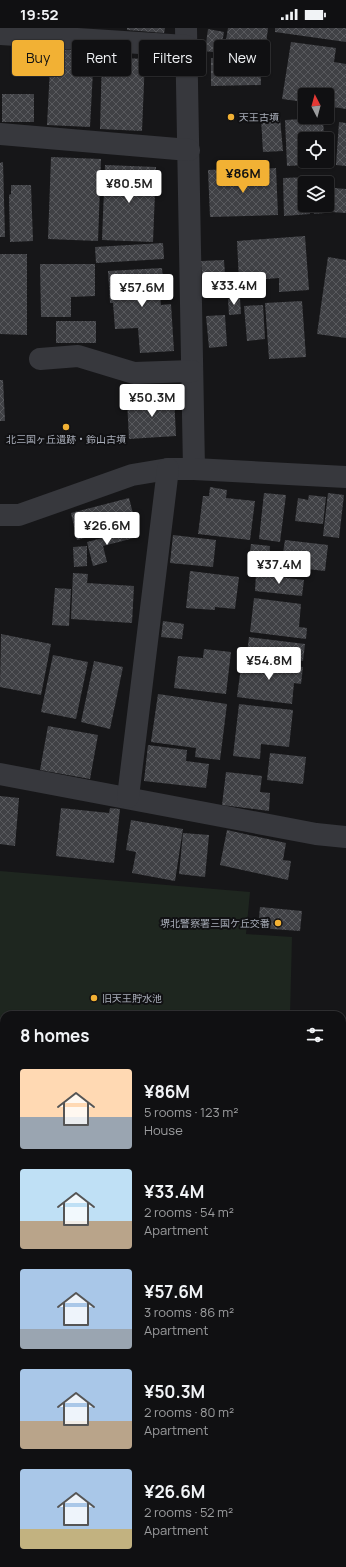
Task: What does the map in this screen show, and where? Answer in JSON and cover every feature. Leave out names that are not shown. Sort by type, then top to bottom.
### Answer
[{"type":"street","points":[[0,34],[186,37],[194,469]]},
{"type":"street","points":[[0,134],[189,150]]},
{"type":"street","points":[[40,359],[78,356],[134,373],[192,371]]},
{"type":"street","points":[[128,797],[168,469]]},
{"type":"street","points":[[0,515],[18,515],[132,475],[168,469],[346,477]]},
{"type":"street","points":[[0,774],[128,797],[316,834],[346,837]]},
{"type":"shaded area","points":[[0,871],[250,892],[246,934],[292,937],[290,1011],[0,1011]]},
{"type":"building","points":[[127,28],[165,28],[164,33],[127,30]]},
{"type":"building","points":[[228,28],[268,28],[266,40],[226,40]]},
{"type":"building","points":[[275,28],[346,28],[346,42],[275,32]]},
{"type":"building","points":[[208,29],[224,32],[222,40],[214,40],[214,52],[206,51]]},
{"type":"building","points":[[291,42],[336,48],[334,62],[346,64],[346,109],[334,107],[334,88],[298,88],[298,101],[282,99]]},
{"type":"building","points":[[64,50],[72,50],[72,76],[93,76],[90,127],[47,125],[50,76],[64,76]]},
{"type":"building","points":[[131,58],[139,59],[139,76],[144,76],[142,131],[100,129],[101,76],[131,76]]},
{"type":"building","points":[[211,58],[214,58],[214,76],[261,76],[261,85],[211,86]]},
{"type":"building","points":[[2,94],[34,94],[34,122],[2,122]]},
{"type":"building","points":[[280,118],[283,151],[263,152],[261,119]]},
{"type":"building","points":[[298,119],[298,124],[323,124],[324,132],[298,132],[298,165],[287,166],[285,120]]},
{"type":"building","points":[[339,122],[346,123],[346,166],[336,165]]},
{"type":"building","points":[[51,157],[101,159],[98,241],[48,239]]},
{"type":"building","points":[[3,162],[5,237],[0,237],[0,163]]},
{"type":"building","points":[[105,165],[156,167],[153,242],[102,240]]},
{"type":"building","points":[[276,168],[278,215],[210,217],[208,170],[234,169],[235,182],[256,181],[256,169]]},
{"type":"building","points":[[298,177],[298,212],[310,212],[310,214],[284,216],[283,178]]},
{"type":"building","points":[[11,185],[31,185],[33,241],[10,242],[9,195],[11,194]]},
{"type":"building","points":[[334,188],[346,189],[346,213],[331,212],[334,212]]},
{"type":"building","points":[[314,212],[325,212],[325,213],[314,214]]},
{"type":"building","points":[[305,236],[309,290],[279,292],[279,278],[239,281],[237,241]]},
{"type":"building","points":[[163,243],[164,259],[96,263],[95,247]]},
{"type":"building","points":[[0,254],[27,254],[27,335],[0,334]]},
{"type":"building","points":[[328,257],[346,260],[346,338],[317,334]]},
{"type":"building","points":[[224,260],[226,290],[203,292],[201,261]]},
{"type":"building","points":[[40,264],[95,264],[95,296],[71,297],[71,317],[41,317]]},
{"type":"building","points":[[162,268],[163,280],[140,281],[141,286],[159,284],[161,305],[171,304],[174,351],[140,353],[138,328],[115,329],[113,303],[110,303],[108,271]]},
{"type":"building","points":[[240,298],[241,314],[229,315],[228,299]]},
{"type":"building","points":[[302,301],[306,357],[269,359],[265,303]]},
{"type":"building","points":[[263,305],[265,339],[247,341],[244,306]]},
{"type":"building","points":[[225,315],[227,346],[209,348],[206,316]]},
{"type":"building","points":[[56,321],[96,321],[96,343],[56,343]]},
{"type":"building","points":[[0,380],[3,380],[5,421],[0,421]]},
{"type":"building","points":[[174,397],[176,436],[129,439],[127,400]]},
{"type":"building","points":[[210,487],[227,490],[226,498],[255,501],[250,540],[198,534],[203,496],[209,496]]},
{"type":"building","points":[[264,493],[286,495],[280,542],[259,539]]},
{"type":"building","points":[[328,493],[344,495],[339,538],[323,536]]},
{"type":"building","points":[[309,495],[326,497],[323,524],[295,521],[298,498],[308,500]]},
{"type":"building","points":[[129,498],[136,525],[77,540],[71,513]]},
{"type":"building","points":[[136,529],[138,537],[103,546],[107,562],[93,566],[87,542]]},
{"type":"building","points":[[173,535],[216,540],[213,567],[170,563]]},
{"type":"building","points":[[285,540],[328,545],[325,571],[281,566]]},
{"type":"building","points":[[251,544],[270,546],[268,570],[248,568]]},
{"type":"building","points":[[87,546],[87,566],[74,567],[73,547]]},
{"type":"building","points":[[190,571],[239,577],[235,609],[215,607],[215,610],[186,608]]},
{"type":"building","points":[[73,573],[88,574],[87,583],[134,586],[132,623],[71,619]]},
{"type":"building","points":[[256,574],[304,580],[302,596],[255,591]]},
{"type":"building","points":[[55,588],[71,589],[69,626],[52,625]]},
{"type":"building","points":[[254,598],[301,604],[299,627],[307,628],[306,639],[250,632]]},
{"type":"building","points":[[163,621],[184,624],[182,639],[161,637]]},
{"type":"building","points":[[1,634],[51,644],[41,695],[0,687]]},
{"type":"building","points":[[249,637],[305,644],[303,661],[247,654]]},
{"type":"building","points":[[204,649],[231,652],[226,694],[174,688],[178,656],[203,658]]},
{"type":"building","points":[[53,655],[88,662],[76,719],[41,712]]},
{"type":"building","points":[[242,659],[303,667],[301,684],[294,683],[292,704],[237,697]]},
{"type":"building","points":[[94,661],[123,667],[110,729],[81,722]]},
{"type":"building","points":[[158,694],[227,704],[220,760],[195,757],[196,748],[151,742]]},
{"type":"building","points":[[239,704],[293,710],[289,747],[261,744],[260,759],[233,756]]},
{"type":"building","points":[[48,726],[98,735],[90,779],[40,770]]},
{"type":"building","points":[[148,745],[187,750],[186,761],[209,764],[206,788],[144,781]]},
{"type":"building","points":[[270,753],[306,757],[303,784],[267,780]]},
{"type":"building","points":[[226,772],[262,776],[260,792],[270,793],[269,811],[222,805]]},
{"type":"building","points":[[0,796],[19,798],[15,846],[0,844]]},
{"type":"building","points":[[61,808],[109,813],[110,808],[120,809],[114,863],[56,856]]},
{"type":"building","points":[[131,820],[183,829],[175,881],[132,873],[136,852],[126,850]]},
{"type":"building","points":[[227,830],[286,843],[283,860],[291,861],[288,880],[220,865]]},
{"type":"building","points":[[183,833],[209,835],[205,877],[179,874]]},
{"type":"building","points":[[260,907],[302,911],[300,931],[258,928]]},
{"type":"place","name":"天王古墳","points":[[231,117]]},
{"type":"place","name":"北三国ヶ丘遺跡・鈴山古墳","points":[[66,427]]},
{"type":"place","name":"堺北警察署三国ケ丘交番","points":[[278,923]]},
{"type":"place","name":"旧天王貯水池","points":[[94,998]]}]
